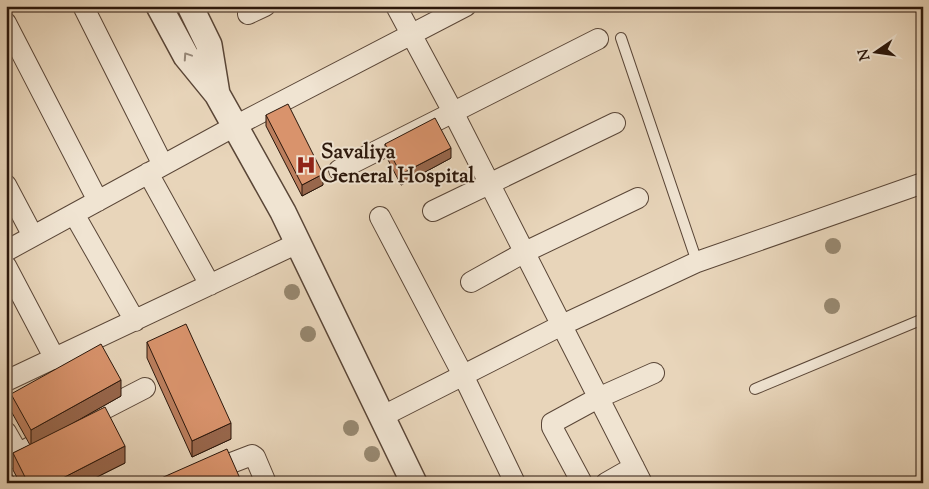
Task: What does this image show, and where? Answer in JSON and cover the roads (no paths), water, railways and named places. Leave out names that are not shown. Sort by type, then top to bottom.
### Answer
[{"type":"street","points":[[83,6],[155,169],[210,285]]},
{"type":"street","points":[[159,6],[186,56],[217,94],[283,212],[414,483]]},
{"type":"street","points":[[190,6],[209,45],[217,94]]},
{"type":"street","points":[[396,6],[453,112],[638,475],[606,483]]},
{"type":"street","points":[[6,250],[235,126],[466,6]]},
{"type":"street","points":[[6,23],[98,200]]},
{"type":"street","points":[[340,170],[598,39]]},
{"type":"street","points":[[433,211],[615,122]]},
{"type":"street","points":[[383,416],[562,325],[697,262],[923,183]]},
{"type":"street","points":[[6,185],[33,236]]},
{"type":"street","points":[[471,282],[525,252],[638,198]]},
{"type":"street","points":[[74,214],[135,321]]},
{"type":"street","points":[[380,217],[463,375],[515,483]]},
{"type":"street","points":[[6,381],[298,243]]},
{"type":"street","points":[[6,266],[55,359]]},
{"type":"street","points":[[582,483],[552,427],[552,423],[598,398],[654,373]]},
{"type":"street","points":[[6,432],[12,457],[145,388]]},
{"type":"street","points":[[179,483],[252,455],[255,457],[266,483]]},
{"type":"lane","points":[[622,38],[697,262]]},
{"type":"lane","points":[[755,389],[923,319]]},
{"type":"place","name":"Savaliya General Hospital","points":[[306,165]]}]
